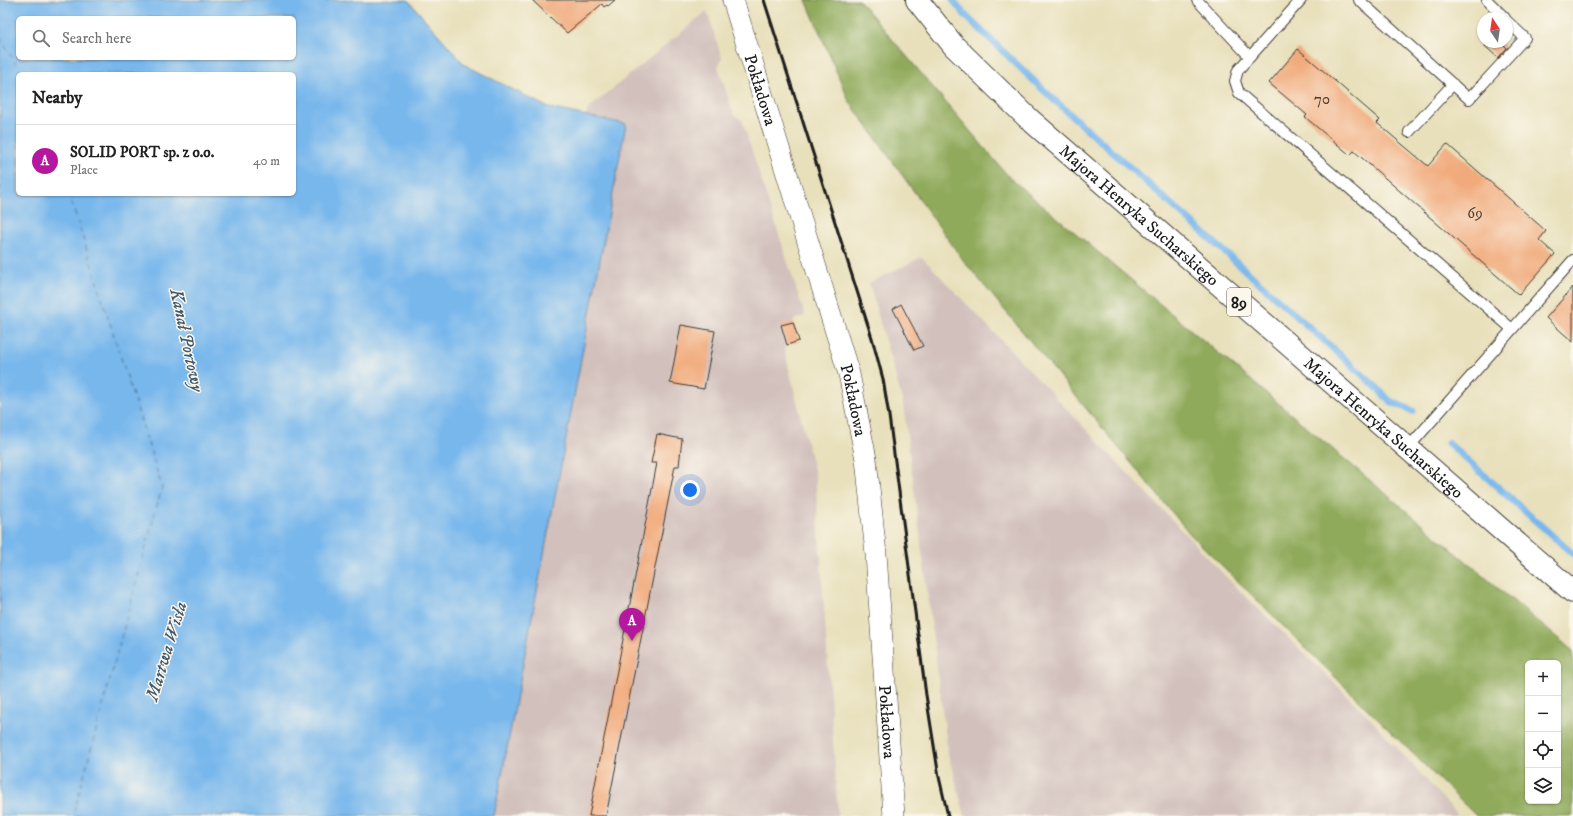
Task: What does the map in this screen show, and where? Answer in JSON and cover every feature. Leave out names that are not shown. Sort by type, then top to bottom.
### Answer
[{"type":"highway","name":"Majora Henryka Sucharskiego","points":[[917,0],[954,46],[1028,118],[1573,592]]},
{"type":"street","name":"Pokładowa","points":[[733,0],[849,374],[866,459],[876,554],[894,816]]},
{"type":"lane","points":[[1197,0],[1250,57]]},
{"type":"lane","points":[[1301,0],[1238,70],[1235,81],[1239,93],[1512,328]]},
{"type":"lane","points":[[1360,0],[1469,99],[1525,38],[1513,26]]},
{"type":"lane","points":[[1487,0],[1498,12]]},
{"type":"lane","points":[[1409,132],[1453,84]]},
{"type":"lane","points":[[1408,448],[1573,260]]},
{"type":"shaded area","points":[[707,11],[722,58],[718,67],[734,115],[742,120],[805,316],[795,319],[793,322],[799,341],[787,345],[784,349],[815,474],[838,816],[494,816],[626,123],[586,115],[588,109]]},
{"type":"shaded area","points":[[922,257],[1230,581],[1366,714],[1459,816],[965,816],[948,754],[903,403],[869,283]]},
{"type":"green space","points":[[806,0],[859,0],[1010,178],[1573,651],[1573,816],[1476,816],[1190,534],[963,260],[849,101]]},
{"type":"water","points":[[0,0],[408,0],[465,65],[549,108],[626,124],[494,816],[0,816]]},
{"type":"building","points":[[532,0],[615,0],[608,6],[607,5],[604,7],[602,4],[567,33]]},
{"type":"building","points":[[1487,48],[1507,48],[1498,58]]},
{"type":"building","points":[[1298,49],[1380,120],[1377,123],[1428,166],[1447,144],[1546,231],[1539,240],[1555,254],[1519,295],[1354,151],[1350,155],[1305,117],[1307,115],[1269,83]]},
{"type":"building","points":[[1573,287],[1573,342],[1546,318]]},
{"type":"building","points":[[901,304],[923,346],[914,350],[893,309]]},
{"type":"building","points":[[793,322],[799,341],[787,345],[781,325]]},
{"type":"building","points":[[681,325],[715,331],[704,389],[670,383]]},
{"type":"building","points":[[657,434],[682,439],[679,466],[675,466],[606,816],[589,816],[657,463],[651,463]]},
{"type":"waterway","points":[[953,0],[966,16],[1051,97],[1374,385],[1390,401],[1413,411]]},
{"type":"waterway","points":[[1448,443],[1573,554]]},
{"type":"ferry route","points":[[0,38],[21,72]]},
{"type":"ferry route","points":[[70,196],[162,487],[73,816]]},
{"type":"railway","points":[[764,0],[872,338],[883,379],[926,695],[939,777],[948,816]]},
{"type":"place","name":"SOLID PORT sp. z o.o.","points":[[632,641]]},
{"type":"water label","name":"Kanał Portowy","points":[[187,340]]},
{"type":"water label","name":"Martwa Wisła","points":[[166,651]]}]
